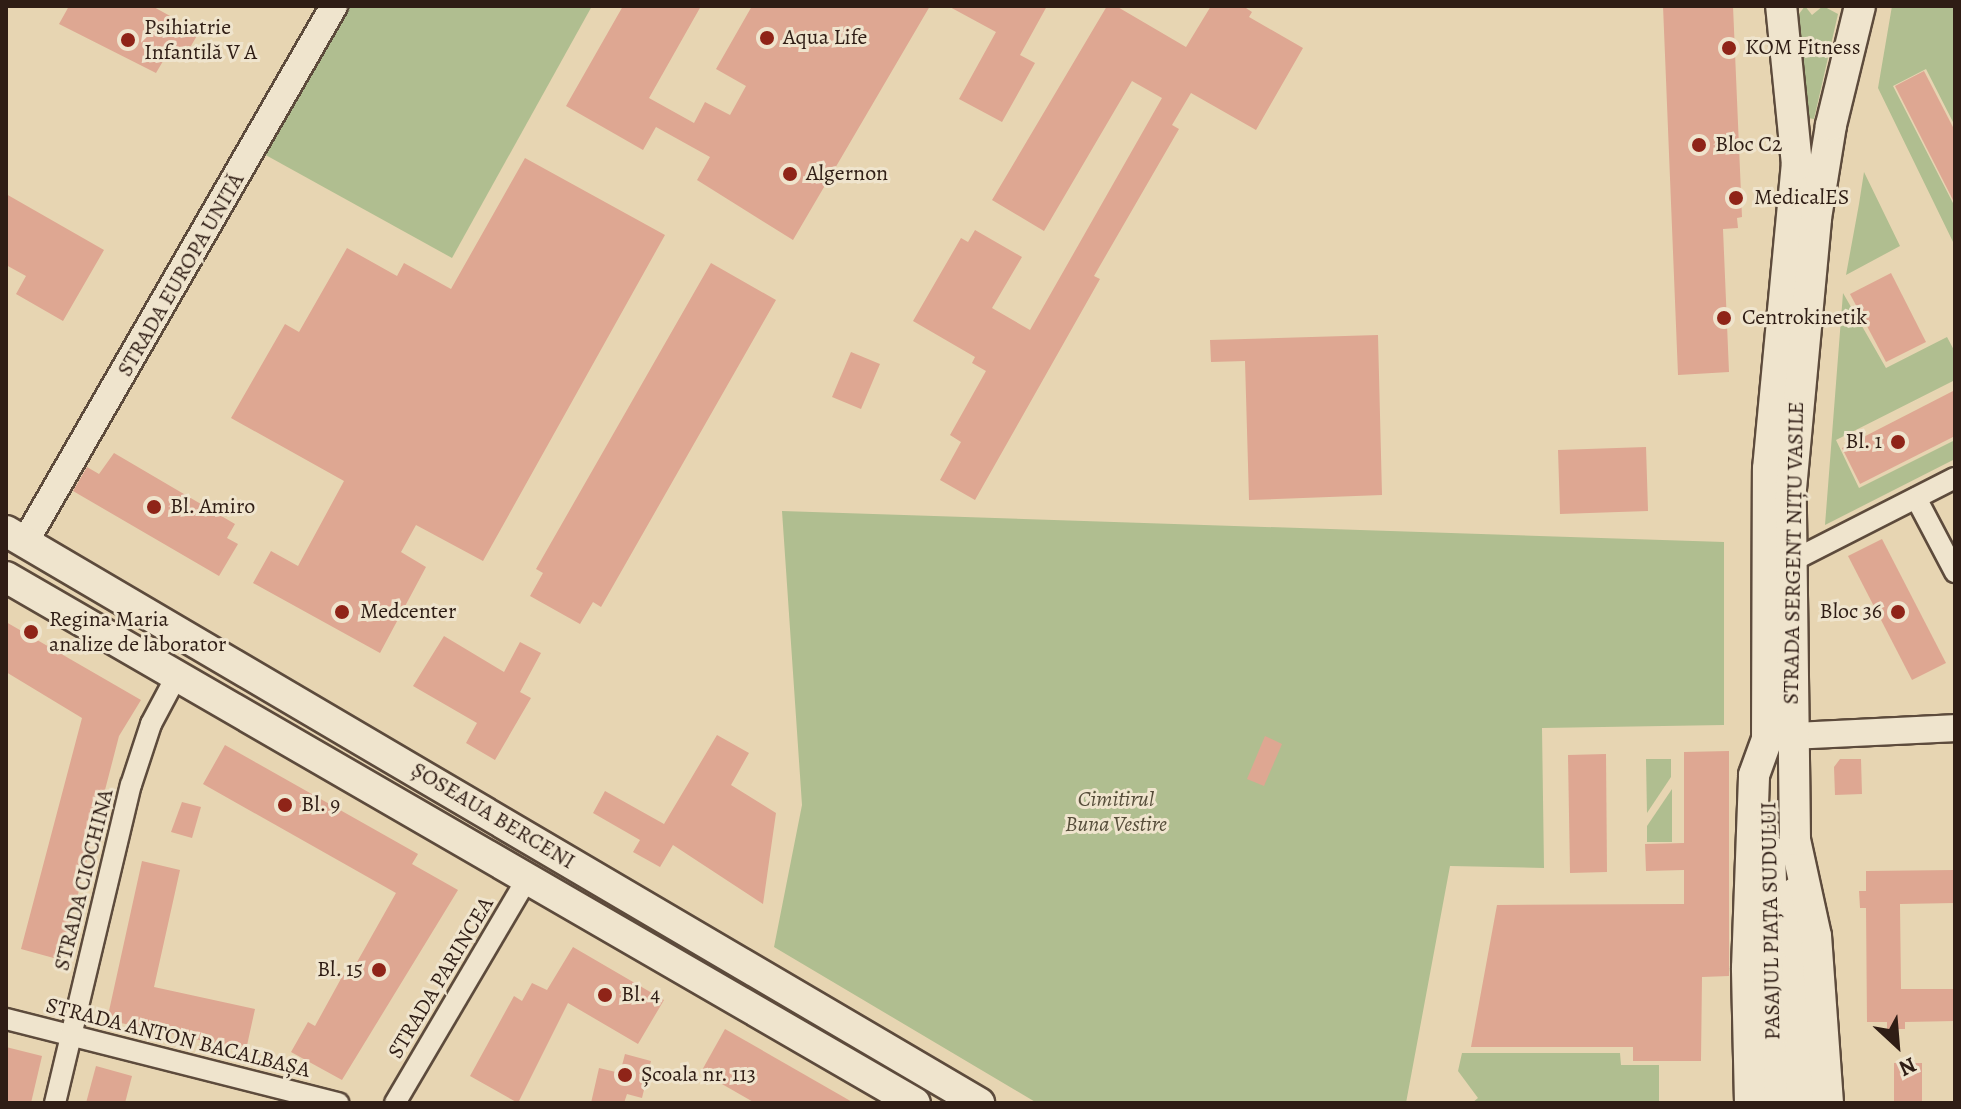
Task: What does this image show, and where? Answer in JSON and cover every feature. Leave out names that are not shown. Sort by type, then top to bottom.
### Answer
[{"type":"main road","name":"STRADA SERGENT NIȚU VASILE","points":[[1781,6],[1797,147],[1768,469],[1780,738],[1795,840],[1816,936],[1828,1103]]},
{"type":"main road","name":"STRADA SERGENT NIȚU VASILE","points":[[1750,1103],[1746,999],[1754,775],[1780,738],[1794,421],[1809,271],[1831,125],[1860,6]]},
{"type":"main road","name":"ȘOSEAUA BERCENI","points":[[16,536],[979,1103]]},
{"type":"main road","name":"ȘOSEAUA BERCENI","points":[[6,577],[915,1103]]},
{"type":"main road","name":"PASAJUL PIAȚA SUDULUI","points":[[1778,1103],[1780,738]]},
{"type":"main road","points":[[350,774],[369,742]]},
{"type":"main road","name":"PASAJUL PIAȚA SUDULUI","points":[[1795,840],[1795,1001],[1802,1103]]},
{"type":"street","name":"STRADA EUROPA UNITĂ","points":[[16,536],[334,6]]},
{"type":"street","points":[[1790,562],[1955,478]]},
{"type":"street","points":[[1916,498],[1955,572]]},
{"type":"street","name":"STRADA CIOCHINA","points":[[55,1103],[140,754],[177,675]]},
{"type":"street","points":[[1780,738],[1955,728]]},
{"type":"street","name":"STRADA PARINCEA","points":[[395,1103],[528,877]]},
{"type":"street","name":"STRADA ANTON BACALBAȘA","points":[[6,1019],[339,1103]]},
{"type":"green space","points":[[346,6],[592,6],[452,258],[262,153]]},
{"type":"green space","points":[[1805,6],[1812,15],[1823,6],[1838,14],[1814,119],[1808,118],[1796,18]]},
{"type":"green space","points":[[1892,6],[1955,6],[1955,126],[1926,69],[1893,86],[1955,207],[1955,246],[1878,88]]},
{"type":"green space","points":[[1864,172],[1900,246],[1846,275],[1859,204]]},
{"type":"green space","points":[[1843,293],[1886,368],[1947,337],[1955,352],[1955,380],[1836,440],[1859,488],[1955,440],[1955,459],[1825,525]]},
{"type":"green space","name":"Cimitirul Buna Vestire","points":[[782,511],[1724,542],[1724,725],[1542,728],[1544,868],[1450,866],[1406,1103],[1037,1103],[774,947],[802,805]]},
{"type":"green space","points":[[1646,759],[1671,759],[1671,777],[1647,813]]},
{"type":"green space","points":[[1672,789],[1672,842],[1647,842],[1647,826]]},
{"type":"green space","points":[[1462,1053],[1620,1053],[1621,1065],[1659,1065],[1659,1103],[1472,1103],[1478,1098],[1458,1071]]},
{"type":"building","name":"Psihiatrie Infantilă V A","points":[[69,6],[152,6],[199,32],[183,60],[169,51],[156,73],[59,24]]},
{"type":"building","points":[[623,6],[701,6],[649,98],[694,123],[705,102],[730,115],[746,86],[716,69],[752,6],[930,6],[793,240],[697,180],[710,157],[656,127],[643,150],[566,106]]},
{"type":"building","points":[[948,6],[1047,6],[1020,55],[1035,63],[1002,122],[959,99],[996,32]]},
{"type":"building","points":[[1107,6],[1116,6],[1186,47],[1211,6],[1243,6],[1252,12],[1249,17],[1303,48],[1256,130],[1191,93],[1172,125],[1179,129],[1094,276],[1100,279],[975,500],[940,480],[961,442],[950,435],[986,371],[972,363],[975,357],[913,321],[961,238],[968,242],[975,230],[1022,257],[992,308],[1030,330],[1162,98],[1132,81],[1044,231],[992,200]]},
{"type":"building","points":[[1663,6],[1733,6],[1742,217],[1737,218],[1738,228],[1723,229],[1729,372],[1678,375]]},
{"type":"building","points":[[1924,71],[1955,131],[1955,204],[1895,86]]},
{"type":"building","points":[[525,158],[665,235],[483,561],[416,525],[401,552],[426,567],[380,653],[253,583],[271,551],[298,566],[344,481],[231,418],[285,324],[299,332],[347,248],[397,276],[404,263],[451,289]]},
{"type":"building","points":[[6,194],[104,250],[63,321],[16,294],[26,276],[6,265]]},
{"type":"building","points":[[711,263],[776,300],[601,607],[593,602],[580,624],[530,596],[543,573],[536,569]]},
{"type":"building","points":[[1891,273],[1926,342],[1886,362],[1850,294]]},
{"type":"building","points":[[1378,335],[1382,495],[1249,500],[1245,361],[1211,362],[1210,340]]},
{"type":"building","points":[[851,352],[880,364],[861,409],[832,397]]},
{"type":"building","name":"Bl. 1","points":[[1955,390],[1955,436],[1860,484],[1842,448]]},
{"type":"building","points":[[1646,447],[1648,511],[1560,514],[1558,450]]},
{"type":"building","name":"Bl. Amiro","points":[[114,453],[235,524],[227,538],[238,544],[219,576],[73,491],[87,467],[99,474]]},
{"type":"building","name":"Bloc 36","points":[[1882,539],[1946,663],[1912,680],[1848,556]]},
{"type":"building","points":[[6,622],[141,700],[119,736],[61,960],[21,949],[82,718],[6,672]]},
{"type":"building","points":[[444,636],[504,672],[520,642],[541,653],[520,692],[531,698],[495,760],[466,743],[477,723],[413,686]]},
{"type":"building","points":[[717,735],[749,753],[731,785],[776,813],[763,904],[673,845],[660,867],[633,852],[640,840],[593,813],[605,791],[664,824]]},
{"type":"building","points":[[1265,736],[1282,744],[1264,786],[1247,779]]},
{"type":"building","points":[[225,745],[418,854],[412,864],[458,890],[342,1080],[291,1052],[308,1022],[315,1026],[343,975],[348,978],[396,893],[203,784]]},
{"type":"building","points":[[1729,751],[1729,976],[1702,977],[1701,1061],[1633,1061],[1633,1047],[1471,1047],[1497,905],[1684,904],[1684,870],[1646,871],[1645,844],[1684,843],[1684,752]]},
{"type":"building","points":[[1606,754],[1607,872],[1570,873],[1568,755]]},
{"type":"building","points":[[1840,759],[1861,759],[1862,794],[1835,795],[1834,767]]},
{"type":"building","points":[[182,802],[201,807],[192,838],[171,832]]},
{"type":"building","points":[[142,861],[180,870],[154,987],[255,1009],[246,1050],[107,1020]]},
{"type":"building","points":[[1955,870],[1955,903],[1900,904],[1901,989],[1955,989],[1955,1021],[1905,1022],[1905,1029],[1887,1029],[1887,1022],[1867,1022],[1866,908],[1860,908],[1859,891],[1866,891],[1866,871]]},
{"type":"building","points":[[573,947],[664,1000],[638,1044],[568,1003],[518,1103],[470,1076],[514,996],[522,1001],[532,983],[547,990]]},
{"type":"building","points":[[725,1029],[854,1103],[755,1103],[701,1072]]},
{"type":"building","points":[[6,1047],[42,1056],[31,1103],[6,1103]]},
{"type":"building","points":[[625,1054],[651,1061],[642,1098],[627,1094],[624,1103],[591,1103],[599,1068],[620,1073]]},
{"type":"building","points":[[1894,1063],[1922,1063],[1922,1103],[1894,1103]]},
{"type":"building","points":[[96,1066],[132,1076],[125,1103],[86,1103]]},
{"type":"place","name":"Aqua Life","points":[[767,38]]},
{"type":"place","name":"Psihiatrie Infantilă V A","points":[[128,40]]},
{"type":"place","name":"KOM Fitness","points":[[1729,48]]},
{"type":"place","name":"Bloc C2","points":[[1699,145]]},
{"type":"place","name":"Algernon","points":[[790,174]]},
{"type":"place","name":"MedicalES","points":[[1736,198]]},
{"type":"place","name":"Centrokinetik","points":[[1724,318]]},
{"type":"place","name":"Bl. 1","points":[[1898,442]]},
{"type":"place","name":"Bl. Amiro","points":[[154,507]]},
{"type":"place","name":"Medcenter","points":[[342,612]]},
{"type":"place","name":"Bloc 36","points":[[1898,612]]},
{"type":"place","name":"Regina Maria analize de laborator","points":[[31,632]]},
{"type":"place","name":"Bl. 9","points":[[285,805]]},
{"type":"place","name":"Bl. 15","points":[[379,970]]},
{"type":"place","name":"Bl. 4","points":[[605,995]]},
{"type":"place","name":"Școala nr. 113","points":[[625,1075]]}]
